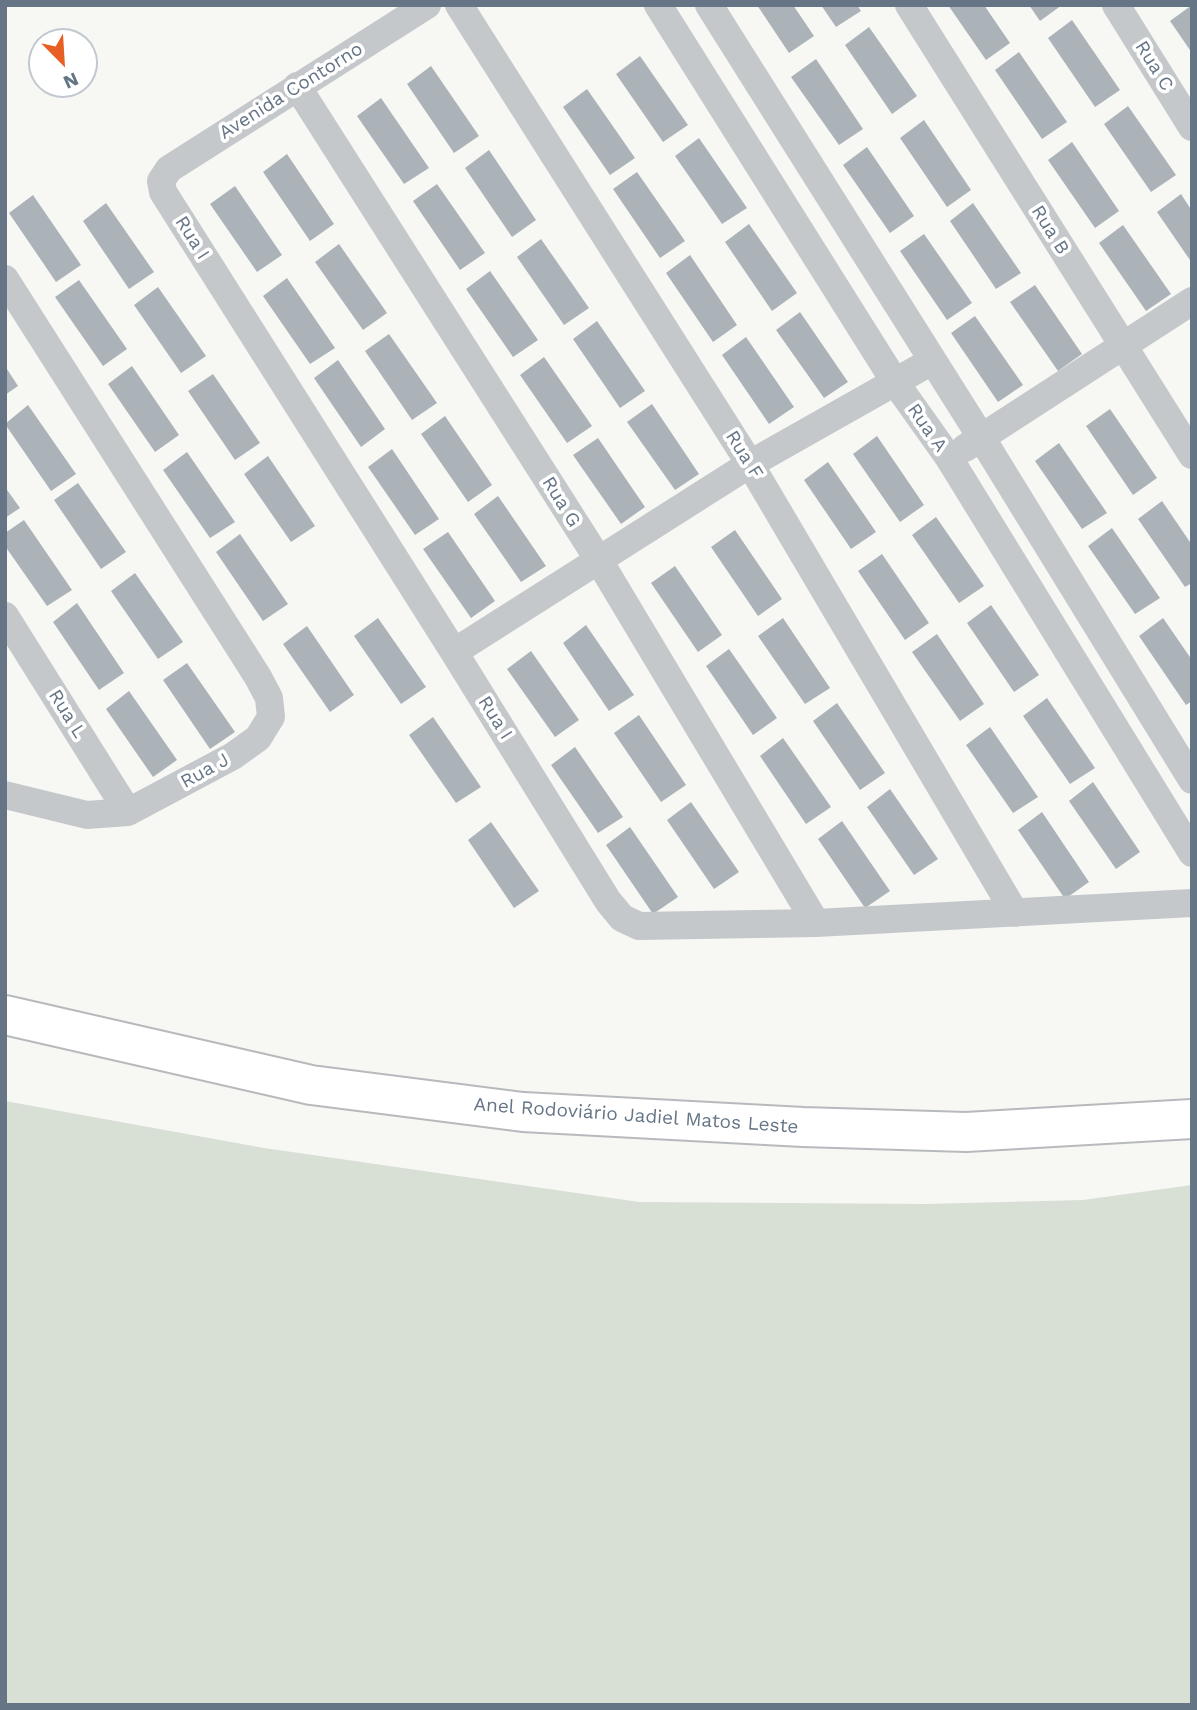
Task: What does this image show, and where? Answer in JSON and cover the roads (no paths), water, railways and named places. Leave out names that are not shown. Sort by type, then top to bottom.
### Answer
[{"type":"highway","name":"Anel Rodoviário Jadiel Matos Leste","points":[[5,1015],[312,1085],[523,1112],[803,1127],[966,1132],[1192,1119]]},
{"type":"street","name":"Avenida Contorno","points":[[161,181],[169,169],[427,5]]},
{"type":"street","name":"Rua F","points":[[459,5],[750,464],[1015,913]]},
{"type":"street","name":"Rua A","points":[[659,5],[895,382],[949,458],[1192,853]]},
{"type":"street","name":"Rua A","points":[[709,5],[981,437],[1192,780]]},
{"type":"street","name":"Rua B","points":[[909,5],[1192,456]]},
{"type":"street","name":"Rua C","points":[[1115,5],[1192,127]]},
{"type":"street","name":"Rua G","points":[[297,86],[598,559],[816,923]]},
{"type":"street","name":"Rua I","points":[[161,181],[163,192],[170,204],[608,901],[622,918],[639,926],[816,923],[1015,913]]},
{"type":"street","name":"Rua J","points":[[5,279],[269,698],[271,717],[258,738],[233,756],[128,813]]},
{"type":"street","points":[[949,458],[1192,301]]},
{"type":"street","points":[[454,652],[750,464],[932,361]]},
{"type":"street","name":"Rua L","points":[[5,616],[128,813]]},
{"type":"street","points":[[5,795],[87,815],[128,813]]},
{"type":"street","points":[[1015,913],[1192,903]]}]
